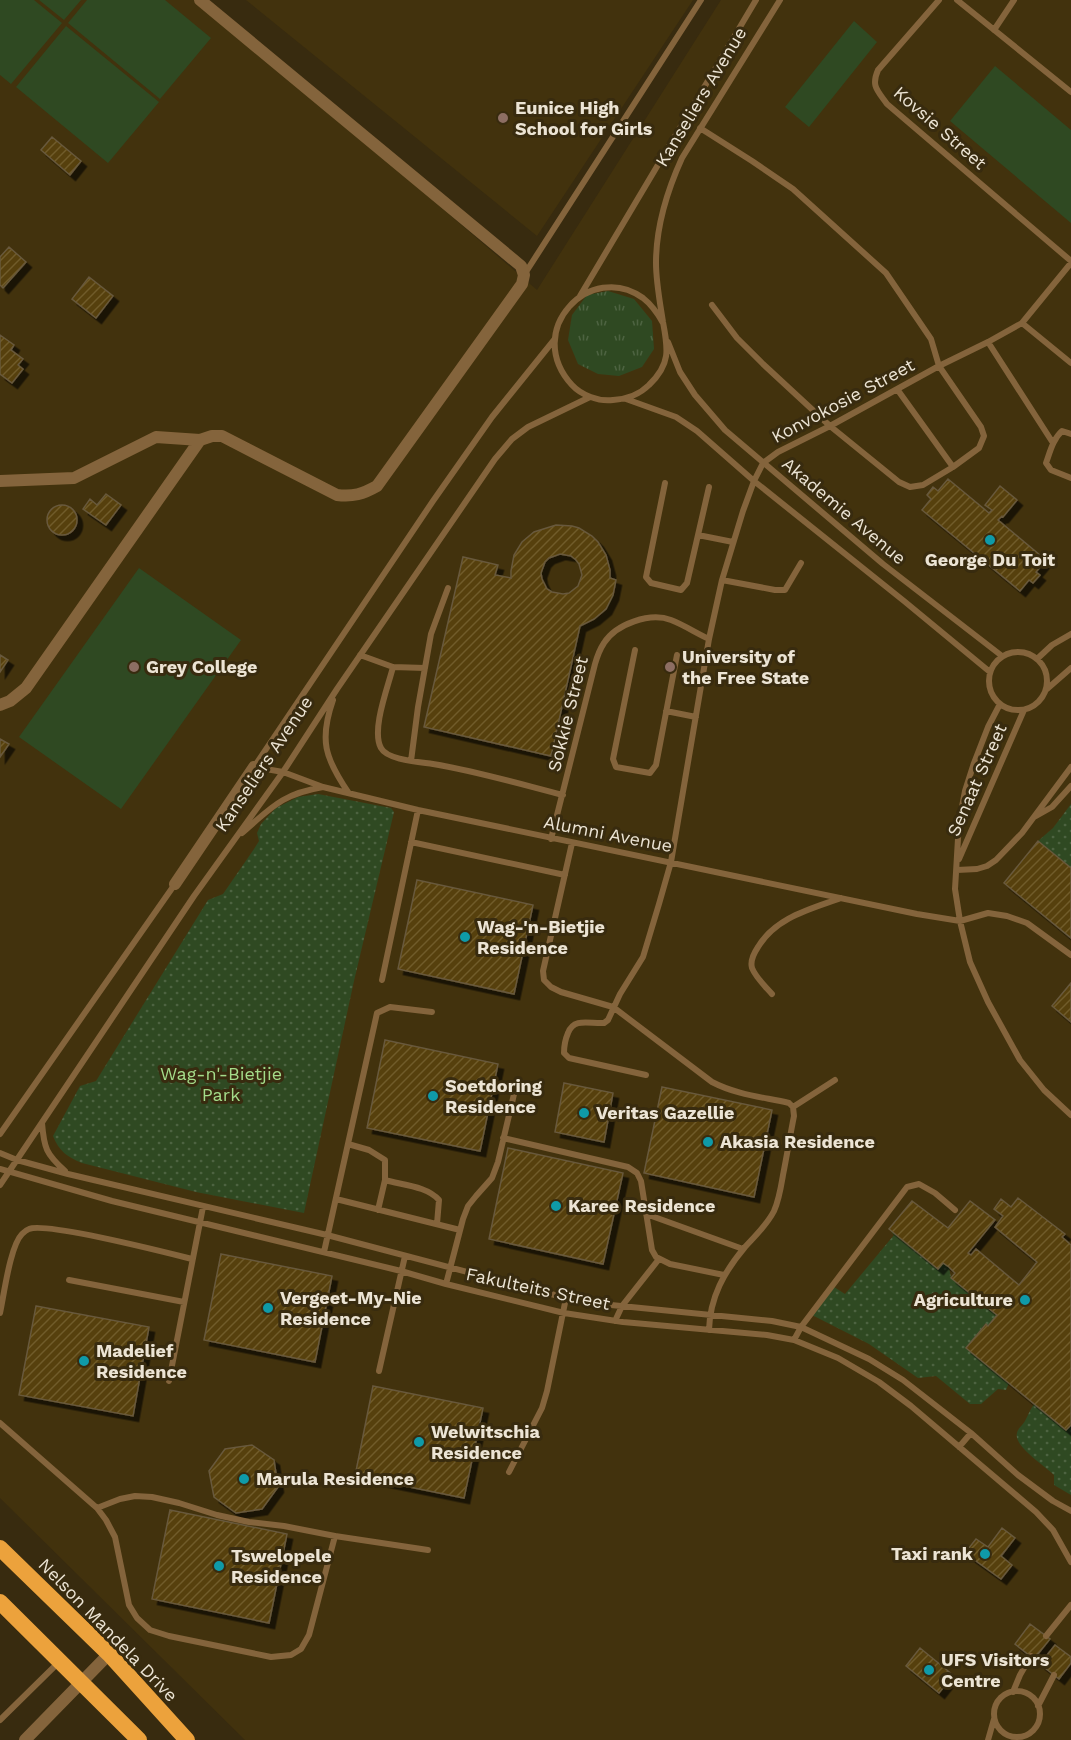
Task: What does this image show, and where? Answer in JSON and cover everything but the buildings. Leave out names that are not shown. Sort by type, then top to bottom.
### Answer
[{"type":"highway","name":"Nelson Mandela Drive","points":[[0,1548],[109,1654],[187,1740]]},
{"type":"highway","points":[[0,1602],[139,1740]]},
{"type":"street","points":[[0,481],[74,478],[156,437],[200,440],[222,436],[337,495],[351,496],[366,493],[377,486],[522,284],[524,275],[521,266],[200,0]]},
{"type":"street","points":[[0,705],[10,701],[26,688],[200,440]]},
{"type":"street","name":"Kanseliers Avenue","points":[[175,884],[254,767]]},
{"type":"street","points":[[25,1740],[109,1654]]},
{"type":"lane","points":[[524,275],[701,0]]},
{"type":"lane","name":"Kanseliers Avenue","points":[[580,297],[756,0]]},
{"type":"lane","name":"Kanseliers Avenue","points":[[626,399],[644,391],[657,377],[665,360],[667,342],[656,264],[662,211],[675,174],[700,128],[780,0]]},
{"type":"lane","name":"Kovsie Street","points":[[939,0],[878,70],[874,80],[877,91],[887,104],[1071,262]]},
{"type":"lane","points":[[957,0],[1071,92]]},
{"type":"lane","points":[[994,30],[1014,0]]},
{"type":"lane","points":[[700,128],[799,194],[886,273],[931,339],[939,366],[981,427],[984,436],[979,448],[923,485],[910,487],[899,482],[830,426],[737,338],[712,305]]},
{"type":"lane","name":"Konvokosie Street","points":[[613,1007],[643,957],[671,862],[709,639],[722,580],[754,481],[763,463],[777,452],[1022,323],[1071,262]]},
{"type":"lane","name":"Kanseliers Avenue","points":[[254,767],[472,445],[554,340],[558,323],[567,308],[580,297],[595,290],[611,288],[627,290],[642,298],[655,309],[663,323]]},
{"type":"lane","points":[[1022,323],[1071,363]]},
{"type":"lane","points":[[554,340],[555,358],[563,375],[574,388],[590,397],[608,401],[626,399]]},
{"type":"lane","name":"Akademie Avenue","points":[[667,342],[680,372],[695,395],[725,430],[883,564],[1002,656]]},
{"type":"lane","points":[[988,342],[1053,444]]},
{"type":"lane","points":[[897,389],[952,467]]},
{"type":"lane","name":"Kanseliers Avenue","points":[[0,1185],[495,459],[512,439],[528,427],[590,397]]},
{"type":"lane","name":"Akademie Avenue","points":[[626,399],[676,417],[697,431],[754,481],[990,672]]},
{"type":"lane","points":[[1071,434],[1062,431],[1059,434],[1046,463],[1051,470],[1071,478]]},
{"type":"lane","points":[[665,483],[646,577],[651,584],[681,590],[687,583],[709,487]]},
{"type":"lane","points":[[698,535],[733,542]]},
{"type":"lane","points":[[722,580],[785,590],[801,563]]},
{"type":"lane","points":[[411,761],[417,707],[431,634],[448,588]]},
{"type":"lane","name":"Sokkie Street","points":[[551,838],[595,664],[604,642],[616,630],[632,622],[649,618],[669,619],[709,639]]},
{"type":"lane","points":[[1037,659],[1052,645],[1071,634]]},
{"type":"lane","points":[[635,650],[613,759],[616,767],[650,773],[656,765],[677,655]]},
{"type":"lane","points":[[990,672],[1002,656],[1020,651],[1037,659],[1045,669],[1046,690]]},
{"type":"lane","points":[[360,656],[393,667],[424,668]]},
{"type":"lane","points":[[393,667],[377,735],[381,748],[386,753],[411,761],[446,766],[563,795]]},
{"type":"lane","name":"Senaat Street","points":[[990,672],[988,681],[994,698],[1007,708],[1024,710],[1038,703],[1046,690],[1071,668]]},
{"type":"lane","points":[[337,688],[326,720],[325,732],[328,757],[348,792]]},
{"type":"lane","name":"Senaat Street","points":[[1000,704],[988,727],[965,791],[959,822],[955,888],[960,921],[970,962],[988,1002],[1020,1060],[1044,1090],[1071,1115]]},
{"type":"lane","name":"Senaat Street","points":[[957,866],[1024,710]]},
{"type":"lane","points":[[666,711],[696,717]]},
{"type":"lane","name":"Alumni Avenue","points":[[254,767],[283,772],[323,787],[418,810],[960,921]]},
{"type":"lane","points":[[957,866],[968,871],[987,866],[996,860],[1022,833],[1071,767]]},
{"type":"lane","points":[[1033,817],[1052,807],[1071,786]]},
{"type":"lane","points":[[233,841],[274,805],[287,797],[305,790],[323,787]]},
{"type":"lane","points":[[382,980],[418,810]]},
{"type":"lane","points":[[411,842],[565,875]]},
{"type":"lane","points":[[572,843],[543,971],[544,980],[561,992],[613,1007],[712,1082],[735,1092],[789,1103],[793,1107],[792,1127],[774,1210],[765,1226],[743,1249],[724,1275],[715,1295],[709,1330]]},
{"type":"lane","name":"Kanseliers Avenue","points":[[0,1134],[175,884]]},
{"type":"lane","points":[[772,994],[758,978],[751,963],[763,938],[779,924],[797,914],[842,898]]},
{"type":"lane","points":[[960,921],[988,913],[1007,916],[1027,923],[1071,955]]},
{"type":"lane","points":[[324,1252],[377,1013],[390,1007],[432,1012]]},
{"type":"lane","points":[[613,1007],[608,1020],[604,1023],[571,1025],[564,1044],[564,1053],[569,1058],[646,1075]]},
{"type":"lane","points":[[793,1107],[836,1080]]},
{"type":"lane","points":[[446,1284],[468,1206],[492,1178],[495,1170],[515,1090]]},
{"type":"lane","points":[[42,1123],[43,1141],[47,1151],[68,1174]]},
{"type":"lane","points":[[503,1138],[628,1167],[637,1173],[641,1181],[652,1250],[656,1257],[670,1264],[724,1275]]},
{"type":"lane","points":[[348,1144],[369,1150],[385,1160],[385,1180],[378,1210]]},
{"type":"lane","name":"Fakulteits Street","points":[[0,1153],[68,1174],[327,1235],[566,1298],[601,1304],[772,1321],[801,1327],[869,1359],[903,1380],[970,1433],[1018,1475],[1053,1501],[1071,1511]]},
{"type":"lane","name":"Fakulteits Street","points":[[0,1169],[112,1201],[564,1313],[615,1321],[767,1335],[794,1340],[838,1358],[879,1382],[911,1406],[1036,1512],[1053,1530],[1071,1562]]},
{"type":"lane","points":[[385,1180],[435,1195],[440,1200],[437,1224]]},
{"type":"lane","points":[[794,1340],[801,1327],[907,1186],[919,1184],[935,1193],[955,1210]]},
{"type":"lane","points":[[336,1199],[460,1230]]},
{"type":"lane","points":[[169,1381],[203,1207]]},
{"type":"lane","points":[[646,1214],[743,1249]]},
{"type":"lane","points":[[0,1313],[13,1252],[20,1236],[29,1229],[39,1228],[81,1234],[192,1259]]},
{"type":"lane","points":[[379,1371],[405,1256]]},
{"type":"lane","points":[[615,1321],[622,1306],[659,1259]]},
{"type":"lane","points":[[69,1280],[184,1302]]},
{"type":"lane","points":[[509,1472],[542,1408],[566,1298]]},
{"type":"lane","points":[[0,1423],[97,1508],[106,1520],[115,1537],[129,1605],[137,1618],[150,1630],[271,1657],[291,1655],[301,1648],[309,1635],[335,1536]]},
{"type":"lane","points":[[959,1447],[970,1433]]},
{"type":"lane","points":[[97,1508],[120,1499],[135,1496],[152,1497],[216,1515],[428,1550]]},
{"type":"lane","points":[[1046,1635],[1071,1605]]},
{"type":"lane","points":[[1013,1692],[1030,1656]]},
{"type":"lane","points":[[0,1720],[60,1661]]},
{"type":"lane","points":[[1038,1706],[1054,1675]]},
{"type":"lane","points":[[988,1740],[996,1704],[1003,1696],[1013,1692],[1028,1695],[1038,1706],[1038,1723],[1031,1732],[1018,1738],[1002,1732],[994,1719]]},
{"type":"shaded area","name":"University of the Free State","points":[[0,0],[200,0],[537,290],[721,0],[1071,0],[1071,1740],[245,1740],[0,1498]]},
{"type":"shaded area","name":"Eunice High School for Girls","points":[[246,0],[693,0],[537,236]]},
{"type":"green space","points":[[0,0],[34,0],[62,23],[11,84],[0,75]]},
{"type":"green space","points":[[39,0],[81,0],[64,20]]},
{"type":"green space","points":[[87,0],[165,0],[211,38],[160,99],[68,23]]},
{"type":"green space","points":[[854,21],[877,42],[809,127],[785,107]]},
{"type":"green space","points":[[66,26],[159,102],[108,163],[16,87]]},
{"type":"green space","points":[[995,66],[1071,130],[1071,223],[950,121]]},
{"type":"green space","points":[[608,291],[634,299],[652,321],[654,349],[642,367],[619,376],[598,374],[578,364],[568,340],[572,315],[587,295]]},
{"type":"green space","points":[[139,568],[241,640],[121,809],[19,737]]},
{"type":"green space","name":"Wag-n'-Bietjie Park","points":[[318,794],[391,808],[394,812],[354,981],[304,1213],[196,1192],[82,1163],[68,1156],[58,1146],[53,1136],[80,1086],[96,1081],[208,900],[223,894],[259,841],[257,833],[261,824],[276,808],[298,797]]},
{"type":"green space","points":[[1071,804],[1071,868],[1038,841],[1053,828]]},
{"type":"green space","points":[[889,1229],[938,1268],[943,1263],[949,1267],[951,1278],[997,1315],[988,1326],[985,1324],[966,1348],[1009,1383],[1006,1390],[998,1389],[981,1404],[970,1404],[936,1376],[918,1378],[869,1344],[810,1314],[834,1287],[845,1294],[894,1235]]},
{"type":"green space","points":[[1034,1404],[1066,1429],[1071,1425],[1071,1495],[1054,1485],[1054,1475],[1025,1450],[1017,1438],[1018,1430]]},
{"type":"place","name":"Eunice High School for Girls","points":[[503,118]]},
{"type":"place","name":"George Du Toit","points":[[990,540]]},
{"type":"place","name":"Grey College","points":[[134,667]]},
{"type":"place","name":"University of the Free State","points":[[670,667]]},
{"type":"place","name":"Wag-'n-Bietjie Residence","points":[[465,937]]},
{"type":"place","name":"Soetdoring Residence","points":[[433,1096]]},
{"type":"place","name":"Veritas Gazellie","points":[[584,1113]]},
{"type":"place","name":"Akasia Residence","points":[[708,1142]]},
{"type":"place","name":"Karee Residence","points":[[556,1206]]},
{"type":"place","name":"Agriculture","points":[[1025,1300]]},
{"type":"place","name":"Vergeet-My-Nie Residence","points":[[268,1308]]},
{"type":"place","name":"Madelief Residence","points":[[84,1361]]},
{"type":"place","name":"Welwitschia Residence","points":[[419,1442]]},
{"type":"place","name":"Marula Residence","points":[[244,1479]]},
{"type":"place","name":"Taxi rank","points":[[985,1554]]},
{"type":"place","name":"Tswelopele Residence","points":[[219,1566]]},
{"type":"place","name":"UFS Visitors Centre","points":[[929,1670]]}]
